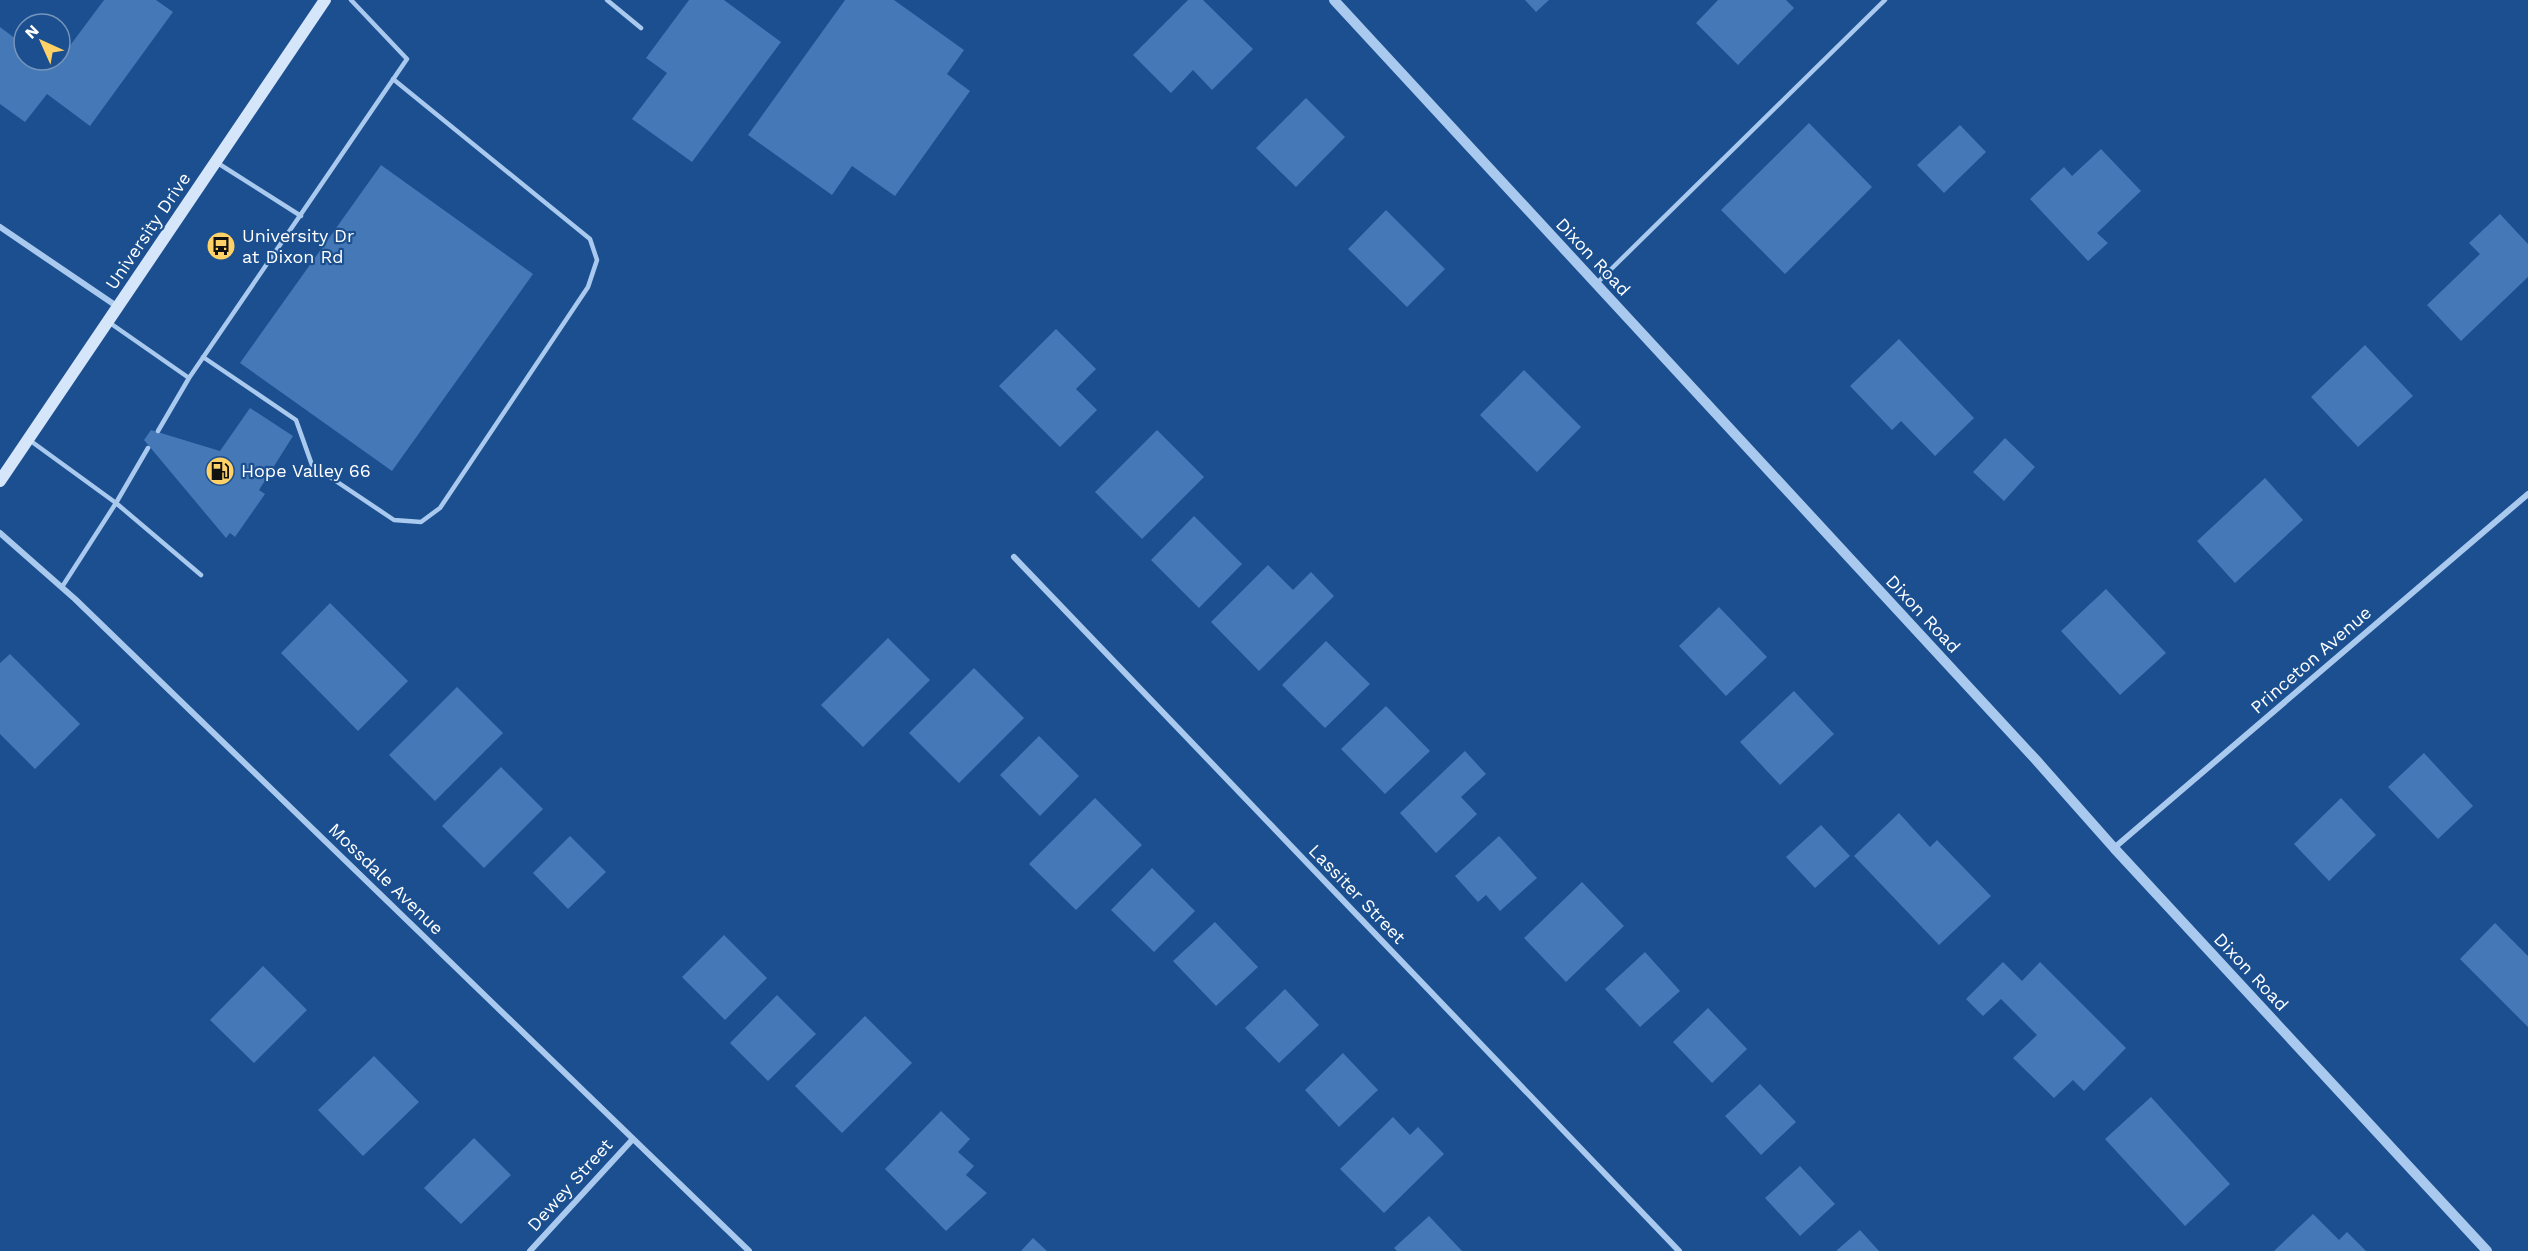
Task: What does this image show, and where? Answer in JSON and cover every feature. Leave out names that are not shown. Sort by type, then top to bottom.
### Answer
[{"type":"main road","name":"University Drive","points":[[0,481],[325,0]]},
{"type":"street","name":"Dixon Road","points":[[1334,0],[1595,285],[2037,760],[2114,848],[2487,1251]]},
{"type":"street","points":[[0,227],[118,308]]},
{"type":"street","name":"Princeton Avenue","points":[[2114,848],[2528,494]]},
{"type":"street","name":"Mossdale Avenue","points":[[0,533],[62,587],[749,1251]]},
{"type":"street","name":"Lassiter Street","points":[[1014,557],[1679,1251]]},
{"type":"street","name":"Dewey Street","points":[[530,1251],[632,1140]]},
{"type":"lane","points":[[158,430],[203,357],[407,58],[351,0]]},
{"type":"lane","points":[[607,0],[641,28]]},
{"type":"lane","points":[[1595,285],[1885,0]]},
{"type":"lane","points":[[203,357],[296,420],[312,465],[394,520],[421,522],[440,508],[588,287],[597,260],[590,239],[393,79]]},
{"type":"lane","points":[[216,162],[301,216]]},
{"type":"lane","points":[[109,322],[189,378]]},
{"type":"lane","points":[[28,439],[116,503],[201,575]]},
{"type":"lane","points":[[62,587],[148,448]]},
{"type":"building","points":[[104,0],[156,0],[173,12],[90,126],[47,94],[25,122],[0,104],[0,27],[12,36],[12,72],[72,72],[72,43]]},
{"type":"building","points":[[689,0],[724,0],[781,42],[692,162],[632,119],[667,73],[646,58]]},
{"type":"building","points":[[845,0],[894,0],[964,50],[947,74],[970,91],[895,196],[852,166],[832,195],[748,135]]},
{"type":"building","points":[[1188,0],[1203,0],[1253,49],[1212,90],[1193,70],[1171,93],[1133,55]]},
{"type":"building","points":[[1525,0],[1549,0],[1536,12]]},
{"type":"building","points":[[1718,0],[1786,0],[1794,8],[1738,65],[1696,23]]},
{"type":"building","points":[[1306,98],[1345,137],[1296,187],[1256,148]]},
{"type":"building","points":[[1809,123],[1872,187],[1785,274],[1721,210]]},
{"type":"building","points":[[1960,125],[1986,152],[1944,193],[1917,165]]},
{"type":"building","points":[[2101,149],[2141,191],[2097,233],[2108,243],[2088,261],[2030,199],[2064,167],[2072,176]]},
{"type":"building","points":[[381,165],[533,274],[392,471],[240,363]]},
{"type":"building","points":[[1386,210],[1445,269],[1407,307],[1348,249]]},
{"type":"building","points":[[2500,214],[2528,244],[2528,277],[2461,341],[2427,305],[2480,254],[2469,243]]},
{"type":"building","points":[[1056,329],[1096,369],[1076,389],[1097,410],[1060,447],[999,386]]},
{"type":"building","points":[[1899,339],[1974,418],[1935,456],[1901,421],[1892,430],[1850,386]]},
{"type":"building","points":[[2365,345],[2413,396],[2358,447],[2311,397]]},
{"type":"building","points":[[1524,370],[1581,427],[1537,472],[1480,415]]},
{"type":"building","name":"Hope Valley 66","points":[[250,408],[293,436],[259,490],[265,494],[235,537],[230,533],[226,538],[144,440],[151,430],[220,451]]},
{"type":"building","points":[[1157,430],[1204,477],[1142,539],[1095,492]]},
{"type":"building","points":[[2005,438],[2035,467],[2004,501],[1973,472]]},
{"type":"building","points":[[2265,478],[2303,520],[2235,583],[2197,541]]},
{"type":"building","points":[[1194,516],[1242,564],[1199,608],[1151,560]]},
{"type":"building","points":[[1268,565],[1293,590],[1311,572],[1334,596],[1259,671],[1211,622]]},
{"type":"building","points":[[2106,589],[2166,653],[2120,695],[2061,631]]},
{"type":"building","points":[[330,603],[408,681],[358,731],[281,653]]},
{"type":"building","points":[[1719,607],[1767,657],[1726,696],[1679,646]]},
{"type":"building","points":[[888,638],[930,680],[863,747],[821,705]]},
{"type":"building","points":[[1326,641],[1370,684],[1325,728],[1282,685]]},
{"type":"building","points":[[10,654],[80,724],[35,769],[0,734],[0,663]]},
{"type":"building","points":[[974,668],[1024,718],[959,783],[909,733]]},
{"type":"building","points":[[457,687],[503,733],[435,801],[389,755]]},
{"type":"building","points":[[1794,691],[1834,734],[1780,785],[1740,742]]},
{"type":"building","points":[[1386,706],[1430,751],[1385,794],[1341,749]]},
{"type":"building","points":[[1039,736],[1079,776],[1040,816],[1000,775]]},
{"type":"building","points":[[1465,751],[1486,774],[1461,797],[1477,814],[1436,853],[1400,813]]},
{"type":"building","points":[[2424,753],[2473,806],[2438,839],[2388,787]]},
{"type":"building","points":[[501,767],[543,809],[484,868],[442,826]]},
{"type":"building","points":[[1095,798],[1142,845],[1076,910],[1029,864]]},
{"type":"building","points":[[2341,798],[2376,835],[2329,881],[2294,844]]},
{"type":"building","points":[[1899,813],[1930,847],[1937,840],[1991,896],[1939,945],[1854,856]]},
{"type":"building","points":[[1821,825],[1850,856],[1815,888],[1786,857]]},
{"type":"building","points":[[570,836],[606,872],[568,909],[533,873]]},
{"type":"building","points":[[1499,836],[1537,878],[1500,911],[1486,895],[1478,902],[1455,876]]},
{"type":"building","points":[[1152,868],[1195,911],[1154,952],[1111,910]]},
{"type":"building","points":[[1582,882],[1624,926],[1566,982],[1524,938]]},
{"type":"building","points":[[1215,922],[1258,967],[1216,1006],[1173,961]]},
{"type":"building","points":[[2495,923],[2528,956],[2528,1027],[2460,959]]},
{"type":"building","points":[[724,935],[767,978],[725,1020],[682,977]]},
{"type":"building","points":[[1645,952],[1680,991],[1640,1027],[1605,989]]},
{"type":"building","points":[[2003,962],[2022,981],[2040,962],[2126,1048],[2084,1091],[2073,1080],[2054,1098],[2013,1058],[2037,1035],[2001,999],[1983,1016],[1966,999]]},
{"type":"building","points":[[263,966],[307,1010],[254,1063],[210,1020]]},
{"type":"building","points":[[1285,989],[1319,1025],[1279,1063],[1245,1028]]},
{"type":"building","points":[[777,995],[816,1034],[768,1081],[730,1043]]},
{"type":"building","points":[[1708,1008],[1747,1049],[1712,1083],[1673,1042]]},
{"type":"building","points":[[865,1016],[912,1063],[842,1133],[795,1086]]},
{"type":"building","points":[[1343,1053],[1378,1090],[1339,1127],[1305,1090]]},
{"type":"building","points":[[374,1056],[419,1102],[363,1156],[318,1110]]},
{"type":"building","points":[[1760,1084],[1796,1122],[1761,1155],[1725,1116]]},
{"type":"building","points":[[2151,1097],[2230,1184],[2185,1226],[2105,1139]]},
{"type":"building","points":[[941,1111],[970,1139],[958,1152],[974,1166],[966,1175],[987,1193],[946,1231],[885,1169]]},
{"type":"building","points":[[1393,1117],[1410,1135],[1418,1127],[1444,1154],[1384,1213],[1340,1169]]},
{"type":"building","points":[[474,1138],[511,1175],[461,1224],[424,1188]]},
{"type":"building","points":[[1800,1166],[1835,1204],[1800,1236],[1765,1198]]},
{"type":"building","points":[[2313,1214],[2339,1240],[2347,1232],[2366,1251],[2274,1251]]},
{"type":"building","points":[[1429,1216],[1462,1251],[1397,1251],[1394,1248]]},
{"type":"building","points":[[1860,1230],[1879,1251],[1836,1251]]},
{"type":"building","points":[[1033,1238],[1047,1251],[1021,1251]]},
{"type":"place","name":"University Dr at Dixon Rd","points":[[221,246]]},
{"type":"place","name":"Hope Valley 66","points":[[220,471]]}]
